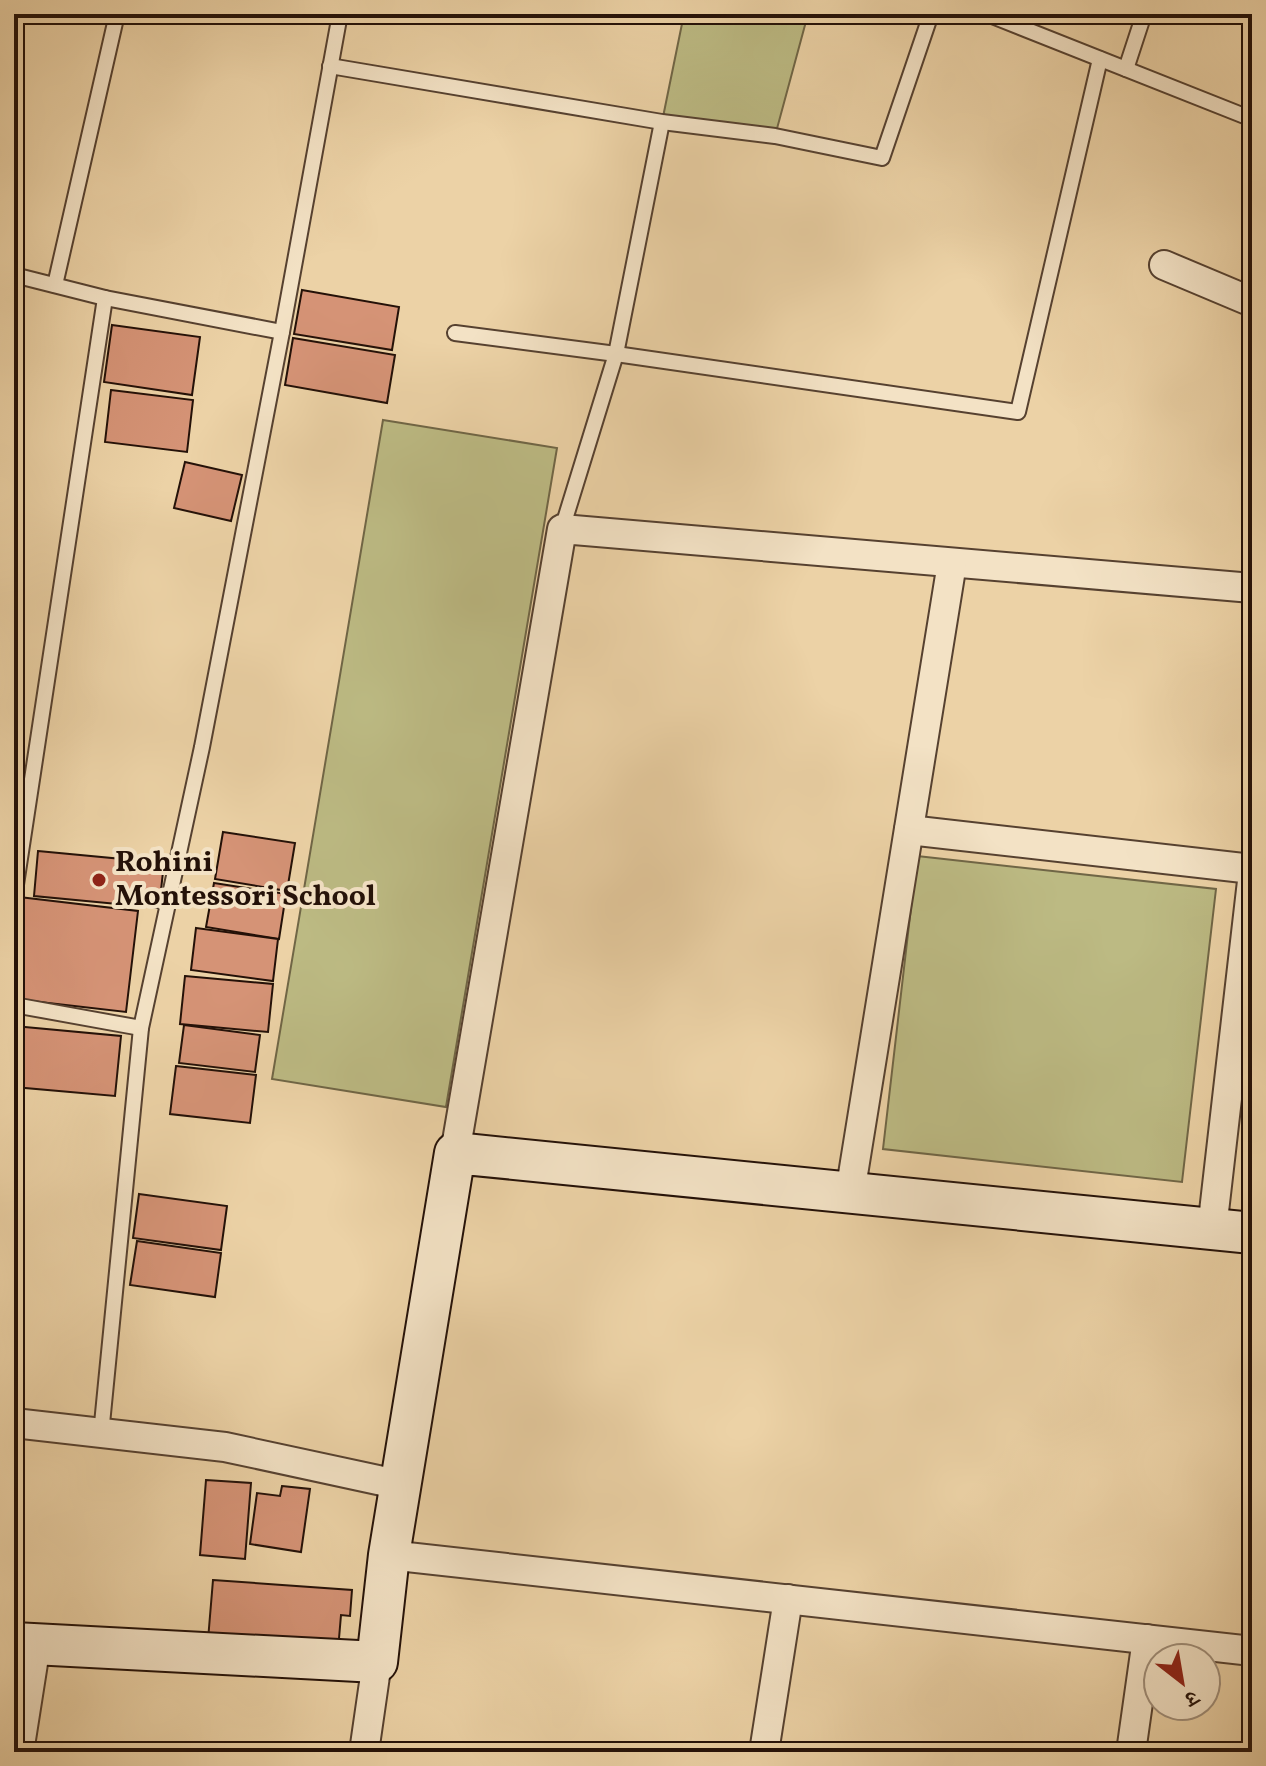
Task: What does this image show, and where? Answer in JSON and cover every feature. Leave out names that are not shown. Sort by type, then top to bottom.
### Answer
[{"type":"street","points":[[1164,265],[1252,302]]},
{"type":"street","points":[[364,1752],[389,1555],[562,529],[1252,588]]},
{"type":"street","points":[[850,1193],[952,563]]},
{"type":"street","points":[[909,830],[1252,869]]},
{"type":"street","points":[[1212,1229],[1252,881]]},
{"type":"street","points":[[455,1153],[1252,1233]]},
{"type":"street","points":[[14,1423],[225,1447],[401,1485]]},
{"type":"street","points":[[389,1555],[1252,1651]]},
{"type":"street","points":[[764,1752],[788,1599]]},
{"type":"street","points":[[1131,1752],[1147,1639]]},
{"type":"street","points":[[19,1752],[25,1643],[377,1662]]},
{"type":"lane","points":[[55,285],[117,14]]},
{"type":"lane","points":[[101,1434],[141,1028],[202,747],[340,14]]},
{"type":"lane","points":[[330,66],[662,122],[775,136],[882,158],[931,14]]},
{"type":"lane","points":[[987,14],[1252,119]]},
{"type":"lane","points":[[1126,69],[1144,14]]},
{"type":"lane","points":[[455,333],[1018,412],[1100,59]]},
{"type":"lane","points":[[562,529],[616,354],[662,122]]},
{"type":"lane","points":[[14,275],[105,298],[282,332]]},
{"type":"lane","points":[[14,898],[105,298]]},
{"type":"lane","points":[[14,1005],[141,1028]]},
{"type":"shaded area","points":[[684,14],[808,14],[775,136],[662,122]]},
{"type":"shaded area","points":[[383,420],[557,448],[446,1107],[272,1079]]},
{"type":"shaded area","points":[[917,856],[1216,889],[1182,1182],[883,1149]]},
{"type":"building","points":[[302,290],[399,307],[392,350],[294,334]]},
{"type":"building","points":[[112,325],[200,337],[192,395],[104,382]]},
{"type":"building","points":[[293,338],[395,355],[387,403],[285,385]]},
{"type":"building","points":[[111,390],[193,400],[187,452],[105,442]]},
{"type":"building","points":[[185,462],[242,475],[231,521],[174,508]]},
{"type":"building","points":[[223,832],[295,843],[287,891],[215,879]]},
{"type":"building","name":"Rohini Montessori School","points":[[38,851],[164,863],[159,908],[34,896]]},
{"type":"building","points":[[214,883],[286,894],[279,939],[206,927]]},
{"type":"building","points":[[19,897],[138,911],[126,1012],[14,999],[14,935]]},
{"type":"building","points":[[196,928],[278,939],[273,981],[191,970]]},
{"type":"building","points":[[185,976],[273,984],[268,1032],[180,1024]]},
{"type":"building","points":[[184,1025],[260,1035],[255,1072],[179,1063]]},
{"type":"building","points":[[14,1026],[121,1036],[115,1096],[14,1087]]},
{"type":"building","points":[[176,1066],[256,1075],[250,1123],[170,1114]]},
{"type":"building","points":[[139,1194],[227,1206],[221,1250],[133,1238]]},
{"type":"building","points":[[137,1241],[221,1253],[215,1297],[130,1285]]},
{"type":"building","points":[[206,1480],[251,1483],[245,1559],[200,1555]]},
{"type":"building","points":[[282,1486],[310,1489],[301,1552],[250,1544],[257,1493],[280,1496]]},
{"type":"building","points":[[213,1580],[352,1590],[350,1616],[341,1615],[338,1650],[208,1640]]},
{"type":"place","name":"Rohini Montessori School","points":[[99,880]]}]
